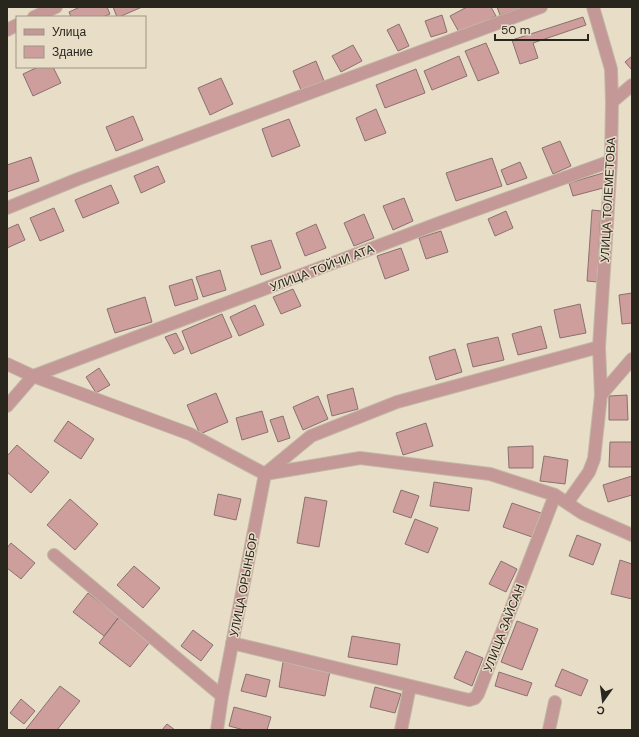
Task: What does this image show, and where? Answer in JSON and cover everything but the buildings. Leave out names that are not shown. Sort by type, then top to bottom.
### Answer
[{"type":"street","points":[[36,16],[56,7]]},
{"type":"street","points":[[7,208],[78,179],[541,7]]},
{"type":"street","name":"УЛИЦА ТОЛЕМЕТОВА","points":[[593,7],[611,69],[612,102],[611,161],[599,347],[601,395]]},
{"type":"street","points":[[7,30],[16,26]]},
{"type":"street","points":[[612,102],[632,84]]},
{"type":"street","name":"УЛИЦА ТОЙЧИ АТА","points":[[33,376],[439,223],[611,161]]},
{"type":"street","points":[[265,474],[311,436],[397,402],[599,347]]},
{"type":"street","points":[[567,503],[589,472],[594,458],[601,395],[632,359]]},
{"type":"street","points":[[7,364],[33,376],[190,434],[265,474],[360,458],[490,474],[555,495],[582,513],[632,535]]},
{"type":"street","points":[[7,406],[33,376]]},
{"type":"street","name":"УЛИЦА ОРЫНБОР","points":[[217,730],[222,696],[265,474]]},
{"type":"street","name":"УЛИЦА ЗАЙСАН","points":[[232,643],[469,700],[475,698],[478,694],[555,495]]},
{"type":"street","points":[[54,555],[222,696]]},
{"type":"street","points":[[401,730],[410,686]]},
{"type":"street","points":[[549,730],[555,702]]}]
